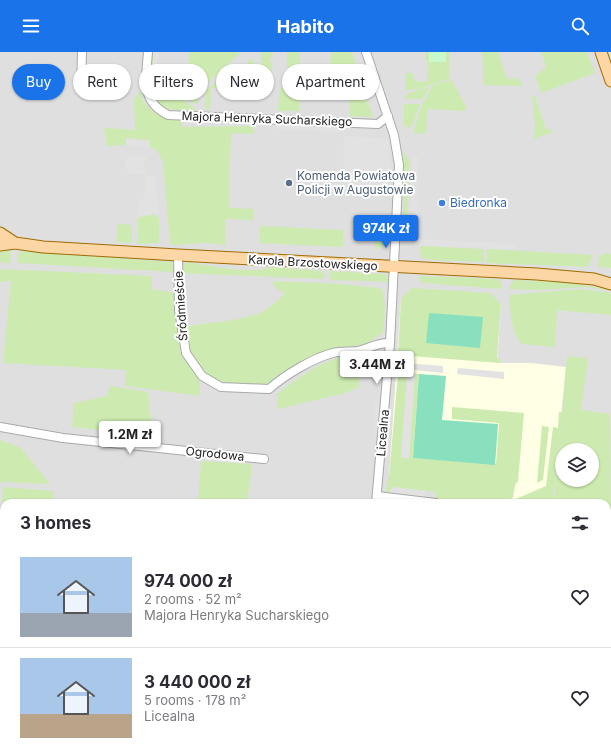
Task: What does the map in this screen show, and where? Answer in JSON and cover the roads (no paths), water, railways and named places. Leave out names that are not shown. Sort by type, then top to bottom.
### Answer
[{"type":"main road","points":[[601,52],[611,81]]},
{"type":"main road","name":"Karola Brzostowskiego","points":[[0,233],[15,243]]},
{"type":"main road","name":"Karola Brzostowskiego","points":[[0,245],[15,243],[43,247],[395,268],[537,274],[594,279],[611,284]]},
{"type":"street","points":[[82,52],[82,64]]},
{"type":"street","name":"Majora Henryka Sucharskiego","points":[[148,52],[146,80],[147,92],[151,102],[159,110],[168,115],[378,124],[388,116]]},
{"type":"street","points":[[366,52],[398,150],[399,165],[395,268]]},
{"type":"street","name":"Śródmieście","points":[[178,255],[179,310],[186,353],[202,376],[221,387],[269,388],[322,356],[335,353],[359,351],[381,342],[390,343]]},
{"type":"street","name":"Licealna","points":[[377,499],[395,268]]},
{"type":"street","name":"Ogrodowa","points":[[0,428],[64,438],[264,459]]},
{"type":"place","name":"Komenda Powiatowa Policji w Augustowie","points":[[289,183]]},
{"type":"place","name":"Biedronka","points":[[442,203]]}]
